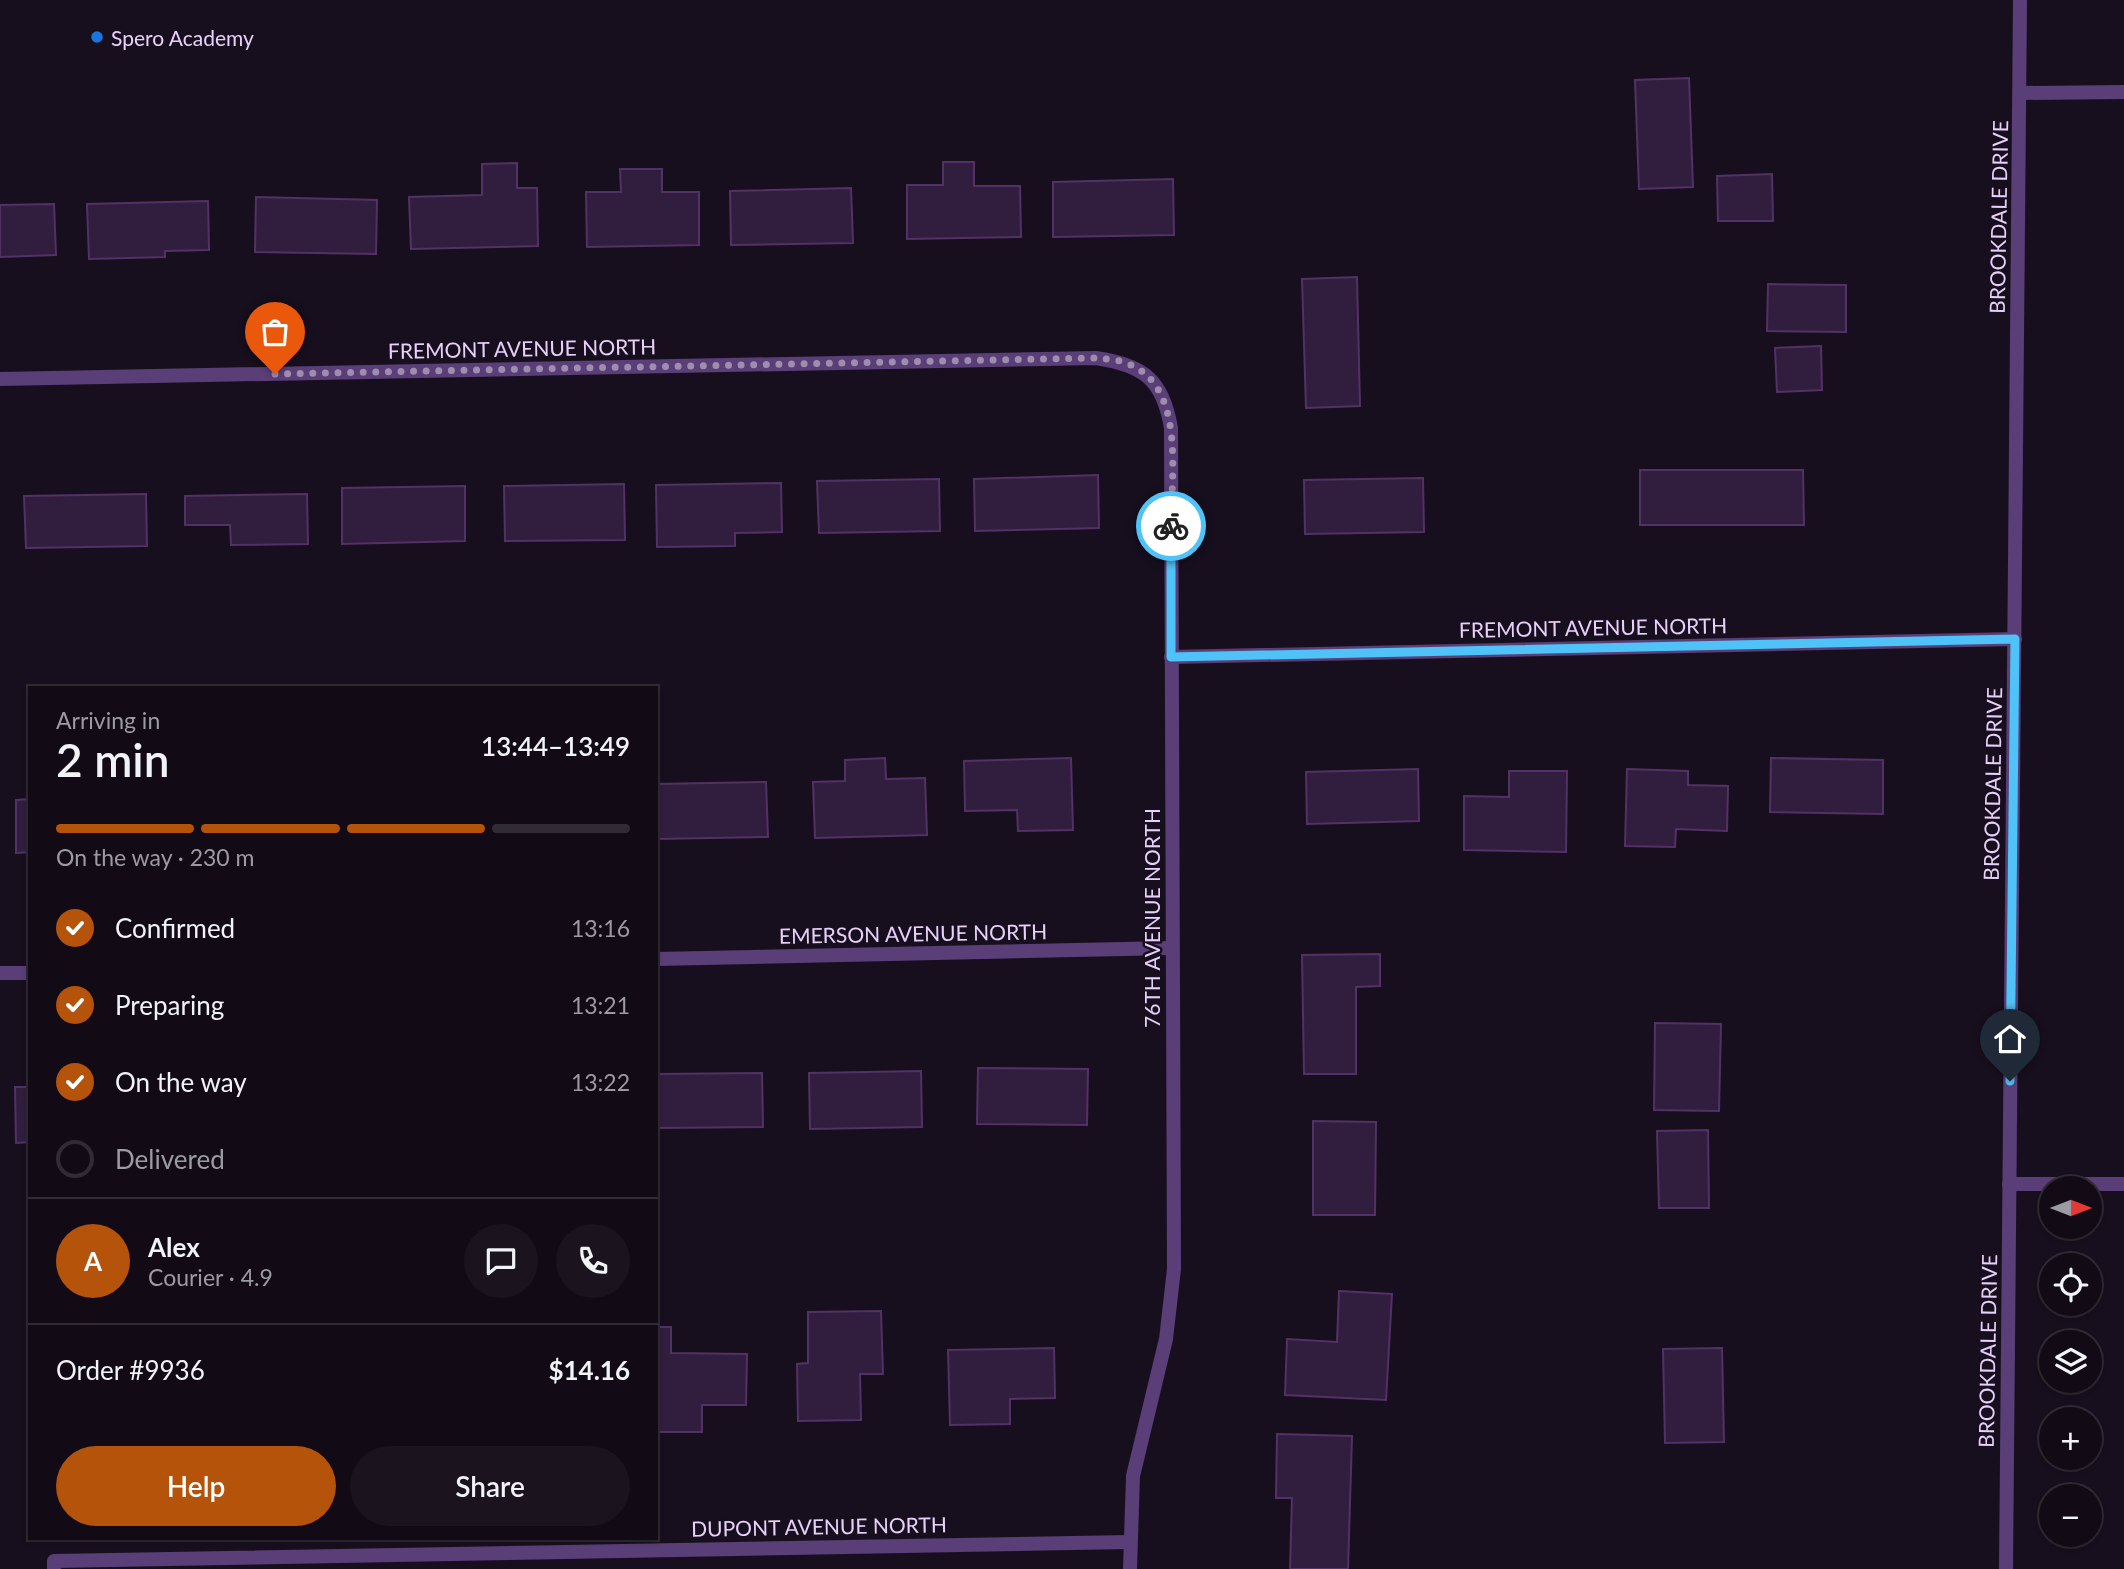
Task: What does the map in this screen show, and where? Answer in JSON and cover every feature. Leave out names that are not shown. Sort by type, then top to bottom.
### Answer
[{"type":"street","name":"BROOKDALE DRIVE","points":[[2006,1569],[2020,0]]},
{"type":"street","points":[[2020,93],[2124,92]]},
{"type":"street","name":"76TH AVENUE NORTH","points":[[1045,359],[1096,358],[1124,362],[1148,377],[1166,399],[1171,428],[1174,1269],[1166,1339],[1133,1476],[1130,1569]]},
{"type":"street","name":"FREMONT AVENUE NORTH","points":[[0,379],[1045,359]]},
{"type":"street","name":"FREMONT AVENUE NORTH","points":[[1171,657],[2015,639]]},
{"type":"street","name":"EMERSON AVENUE NORTH","points":[[658,959],[1171,948]]},
{"type":"street","points":[[0,973],[28,972]]},
{"type":"street","points":[[2009,1184],[2124,1184]]},
{"type":"street","name":"DUPONT AVENUE NORTH","points":[[54,1569],[54,1561],[1130,1542]]},
{"type":"building","points":[[1689,78],[1693,187],[1639,189],[1635,80]]},
{"type":"building","points":[[943,162],[974,162],[974,186],[1020,186],[1021,237],[907,239],[907,185],[943,185]]},
{"type":"building","points":[[517,163],[517,188],[537,188],[538,246],[411,249],[409,197],[482,195],[482,164]]},
{"type":"building","points":[[620,169],[662,169],[662,192],[699,192],[699,245],[587,247],[586,192],[621,192]]},
{"type":"building","points":[[1772,174],[1773,221],[1718,221],[1717,176]]},
{"type":"building","points":[[1173,179],[1174,235],[1053,237],[1053,182]]},
{"type":"building","points":[[851,188],[853,243],[731,245],[730,191]]},
{"type":"building","points":[[256,197],[377,200],[376,254],[255,252]]},
{"type":"building","points":[[208,201],[209,250],[165,251],[165,257],[89,259],[87,204]]},
{"type":"building","points":[[54,204],[56,255],[0,257],[0,205]]},
{"type":"building","points":[[1357,277],[1360,406],[1306,408],[1302,279]]},
{"type":"building","points":[[1768,284],[1846,285],[1846,332],[1767,331]]},
{"type":"building","points":[[1821,346],[1822,390],[1777,392],[1775,348]]},
{"type":"building","points":[[1640,470],[1803,470],[1804,525],[1640,525]]},
{"type":"building","points":[[1098,475],[1099,528],[975,531],[974,479]]},
{"type":"building","points":[[1423,478],[1424,532],[1305,534],[1304,480]]},
{"type":"building","points":[[939,479],[940,531],[819,533],[817,481]]},
{"type":"building","points":[[781,483],[782,532],[735,533],[735,546],[657,547],[656,485]]},
{"type":"building","points":[[624,484],[625,540],[505,541],[504,486]]},
{"type":"building","points":[[465,486],[465,541],[342,544],[342,488]]},
{"type":"building","points":[[146,494],[147,546],[26,548],[24,496]]},
{"type":"building","points":[[307,494],[308,544],[231,545],[230,525],[185,525],[185,496]]},
{"type":"building","points":[[885,758],[886,779],[925,778],[927,835],[815,838],[813,782],[845,781],[845,760]]},
{"type":"building","points":[[1071,758],[1073,830],[1018,831],[1017,810],[965,811],[964,761]]},
{"type":"building","points":[[1771,758],[1883,760],[1883,814],[1770,812]]},
{"type":"building","points":[[1418,769],[1419,821],[1307,824],[1306,772]]},
{"type":"building","points":[[1627,769],[1688,771],[1688,785],[1728,786],[1727,831],[1676,829],[1675,847],[1625,846]]},
{"type":"building","points":[[1509,771],[1567,771],[1566,852],[1464,850],[1464,796],[1509,797]]},
{"type":"building","points":[[766,782],[768,837],[658,839],[658,784]]},
{"type":"building","points":[[28,799],[28,852],[16,853],[16,800]]},
{"type":"building","points":[[1380,954],[1380,986],[1356,987],[1356,1074],[1304,1074],[1302,955]]},
{"type":"building","points":[[1655,1023],[1721,1024],[1719,1111],[1654,1110]]},
{"type":"building","points":[[978,1068],[1088,1069],[1087,1125],[977,1124]]},
{"type":"building","points":[[921,1071],[922,1127],[810,1129],[809,1073]]},
{"type":"building","points":[[762,1073],[763,1127],[658,1128],[658,1074]]},
{"type":"building","points":[[15,1087],[28,1087],[28,1142],[16,1143]]},
{"type":"building","points":[[1313,1121],[1376,1122],[1375,1215],[1313,1215]]},
{"type":"building","points":[[1708,1130],[1709,1208],[1659,1208],[1657,1131]]},
{"type":"building","points":[[1339,1291],[1392,1294],[1386,1400],[1285,1395],[1287,1339],[1337,1342]]},
{"type":"building","points":[[881,1311],[883,1374],[860,1374],[861,1420],[798,1421],[797,1364],[808,1363],[808,1312]]},
{"type":"building","points":[[658,1327],[671,1327],[671,1353],[747,1354],[746,1405],[702,1405],[702,1432],[658,1432]]},
{"type":"building","points":[[1054,1348],[1055,1398],[1010,1399],[1010,1424],[950,1425],[948,1350]]},
{"type":"building","points":[[1722,1348],[1724,1442],[1665,1443],[1663,1349]]},
{"type":"building","points":[[1277,1434],[1352,1436],[1348,1569],[1290,1569],[1292,1498],[1276,1498]]},
{"type":"way so far","points":[[275,374],[1096,358],[1124,362],[1148,377],[1166,399],[1171,428],[1171,526]]},
{"type":"place","name":"Spero Academy","points":[[97,37]]},
{"type":"route","points":[[1171,526],[1171,657],[2015,639],[2010,1081]]}]
